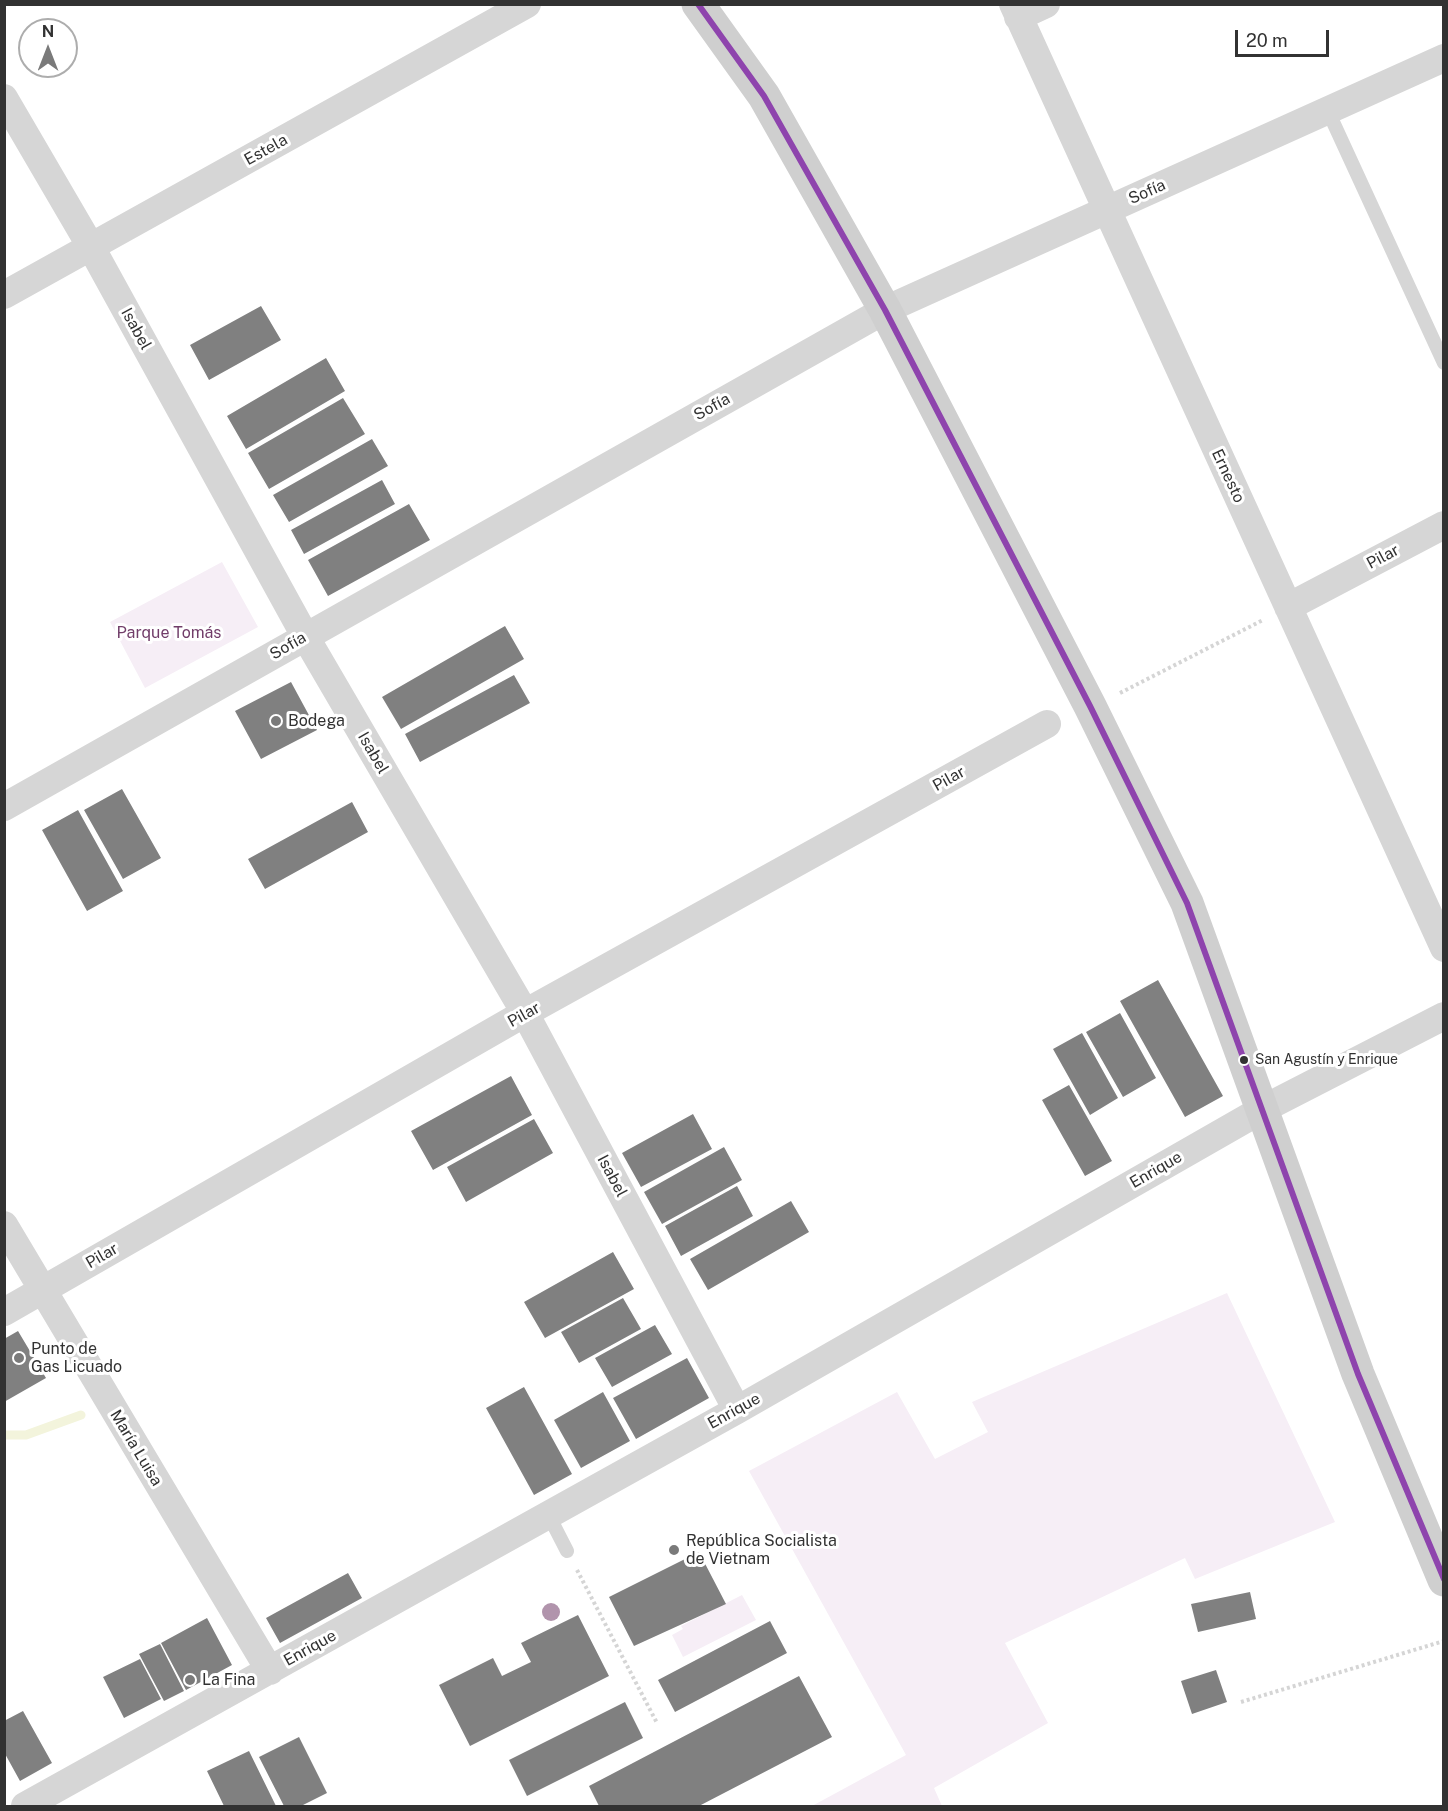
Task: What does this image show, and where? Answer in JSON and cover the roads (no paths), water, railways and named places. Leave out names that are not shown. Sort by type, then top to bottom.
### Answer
[{"type":"main road","points":[[698,4],[764,96],[885,310],[1093,705],[1187,903],[1358,1374],[1443,1580]]},
{"type":"street","name":"Estela","points":[[4,295],[527,4]]},
{"type":"street","points":[[1015,11],[1046,4]]},
{"type":"street","name":"Ernesto","points":[[1015,11],[1443,948]]},
{"type":"street","name":"Sofía","points":[[4,807],[885,310],[1443,57]]},
{"type":"street","name":"Isabel","points":[[4,98],[91,247],[304,636],[525,1014],[737,1410]]},
{"type":"street","name":"Pilar","points":[[1288,607],[1443,525]]},
{"type":"street","name":"Pilar","points":[[4,1312],[525,1014],[1047,724]]},
{"type":"street","name":"Enrique","points":[[25,1806],[737,1410],[1263,1109],[1443,1016]]},
{"type":"street","name":"María Luisa","points":[[4,1225],[270,1671]]},
{"type":"lane","points":[[1328,111],[1443,363]]},
{"type":"lane","points":[[548,1515],[567,1551]]},
{"type":"waterway","points":[[4,1435],[26,1435],[81,1415]]},
{"type":"place","name":"Bodega","points":[[276,721]]},
{"type":"place","name":"San Agustín y Enrique","points":[[1244,1060]]},
{"type":"place","name":"Punto de Gas Licuado","points":[[19,1358]]},
{"type":"place","name":"República Socialista de Vietnam","points":[[674,1550]]},
{"type":"place","name":"La Fina","points":[[190,1680]]},
{"type":"park label","name":"Parque Tomás","points":[[169,633]]}]
